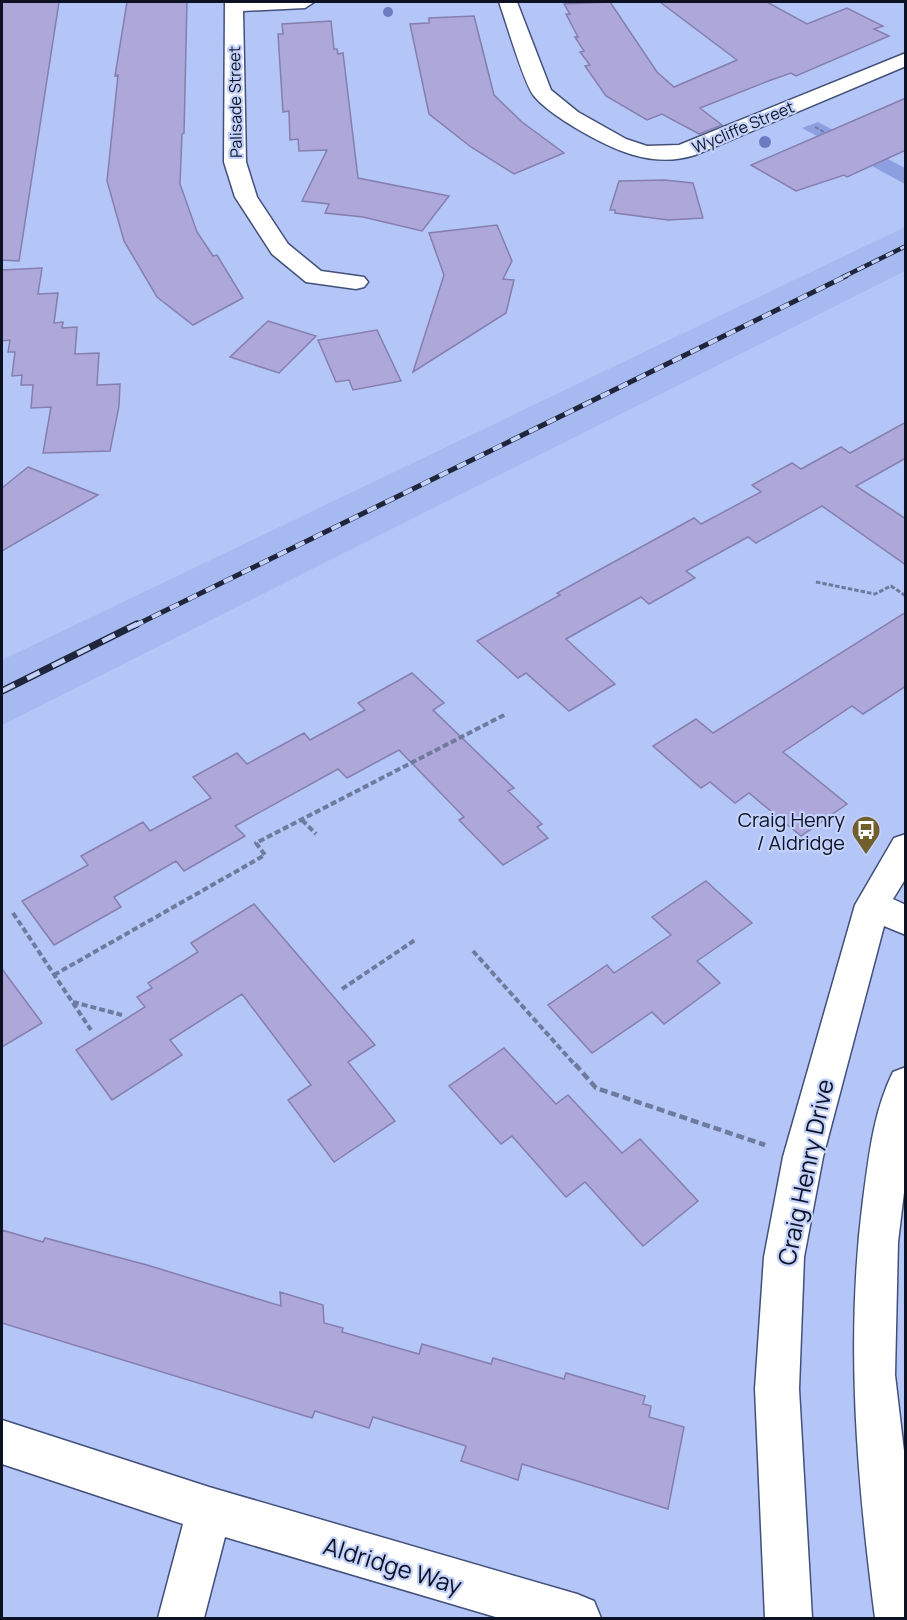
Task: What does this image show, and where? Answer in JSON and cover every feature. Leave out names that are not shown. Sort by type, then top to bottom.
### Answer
[{"type":"street","points":[[234,4],[305,2]]},
{"type":"street","name":"Wycliffe Street","points":[[508,2],[542,93],[571,116],[609,138],[646,152],[675,154],[687,150],[906,59]]},
{"type":"street","name":"Palisade Street","points":[[234,4],[236,162],[246,197],[280,249],[314,277],[356,282]]},
{"type":"street","name":"Craig Henry Drive","points":[[788,1618],[777,1389],[784,1257],[803,1157],[889,913],[906,847]]},
{"type":"street","points":[[898,1618],[874,1375],[878,1242],[891,1131],[906,1084]]},
{"type":"street","name":"Aldridge Way","points":[[2,1442],[209,1510],[577,1618]]},
{"type":"street","points":[[181,1618],[209,1510]]},
{"type":"path","points":[[816,582],[875,594],[891,586],[906,596]]},
{"type":"path","points":[[54,975],[265,855],[256,843],[506,714]]},
{"type":"path","points":[[302,820],[316,834]]},
{"type":"path","points":[[13,914],[91,1030]]},
{"type":"path","points":[[342,990],[415,940]]},
{"type":"path","points":[[473,951],[596,1088],[803,1157]]},
{"type":"path","points":[[72,1002],[122,1016]]},
{"type":"shaded area","points":[[818,122],[905,168],[905,184],[802,128]]},
{"type":"shaded area","points":[[905,227],[905,271],[2,725],[2,660]]},
{"type":"building","points":[[2,2],[59,2],[19,261],[2,260]]},
{"type":"building","points":[[127,2],[187,2],[184,133],[182,134],[180,184],[197,232],[213,256],[217,255],[243,298],[193,325],[157,297],[124,241],[107,181],[118,75],[115,76]]},
{"type":"building","points":[[610,2],[657,72],[674,87],[737,60],[660,2],[767,2],[807,24],[847,8],[883,26],[874,29],[889,36],[796,76],[791,73],[700,108],[722,125],[699,134],[662,114],[647,120],[606,96],[585,66],[590,65],[580,52],[584,51],[575,37],[578,37],[566,14],[570,14],[564,4]]},
{"type":"building","points":[[474,16],[494,95],[522,122],[564,153],[514,174],[471,147],[429,114],[410,24],[429,23],[429,18]]},
{"type":"building","points":[[331,21],[334,49],[337,49],[338,54],[343,53],[358,178],[449,196],[422,231],[363,217],[325,213],[329,204],[302,201],[327,150],[299,151],[298,139],[290,140],[289,111],[283,112],[278,34],[283,34],[282,24]]},
{"type":"building","points":[[906,98],[906,150],[847,177],[844,175],[796,191],[751,165]]},
{"type":"building","points":[[664,180],[693,183],[703,218],[668,220],[615,213],[615,210],[610,210],[619,181]]},
{"type":"building","points":[[497,225],[512,261],[503,279],[514,280],[506,313],[413,372],[444,275],[429,233]]},
{"type":"building","points":[[42,268],[38,294],[58,293],[54,323],[63,322],[62,328],[77,327],[75,354],[99,353],[97,385],[120,384],[119,406],[110,451],[43,453],[51,407],[31,408],[33,385],[21,385],[22,375],[12,376],[15,352],[8,352],[10,340],[2,341],[2,270]]},
{"type":"building","points":[[268,321],[316,336],[279,373],[230,357]]},
{"type":"building","points":[[377,330],[401,381],[353,390],[349,380],[336,382],[318,340]]},
{"type":"building","points":[[906,422],[906,458],[856,486],[906,519],[906,565],[822,506],[756,543],[748,537],[686,571],[695,578],[649,604],[641,597],[566,639],[615,684],[569,711],[526,673],[518,678],[477,641],[560,595],[557,593],[694,518],[701,524],[761,492],[752,485],[792,463],[801,469],[841,447],[850,453]]},
{"type":"building","points":[[28,467],[98,495],[2,551],[2,488]]},
{"type":"building","points":[[906,612],[906,686],[863,714],[852,706],[783,752],[847,804],[801,836],[749,793],[735,803],[710,782],[701,788],[653,746],[696,719],[713,733]]},
{"type":"building","points":[[412,673],[444,703],[433,710],[514,788],[508,791],[542,824],[537,827],[548,838],[503,865],[459,820],[464,817],[399,750],[347,778],[338,769],[235,826],[245,836],[184,871],[176,861],[114,897],[121,907],[54,945],[22,901],[88,865],[81,856],[143,822],[150,831],[211,798],[193,777],[237,753],[247,764],[304,733],[310,740],[365,710],[358,703]]},
{"type":"building","points":[[706,881],[752,923],[697,961],[720,983],[664,1024],[652,1012],[592,1053],[548,1005],[607,965],[614,973],[671,935],[652,917]]},
{"type":"building","points":[[254,904],[375,1045],[348,1062],[395,1121],[334,1162],[288,1100],[311,1085],[242,994],[170,1040],[182,1055],[112,1100],[76,1050],[145,1007],[137,997],[152,988],[148,983],[198,952],[191,943]]},
{"type":"building","points":[[2,969],[42,1023],[2,1047]]},
{"type":"building","points":[[504,1048],[556,1104],[568,1095],[622,1153],[640,1139],[698,1201],[643,1246],[585,1182],[566,1197],[512,1136],[501,1144],[449,1086]]},
{"type":"building","points":[[2,1230],[43,1242],[45,1238],[147,1265],[281,1306],[280,1292],[323,1305],[324,1323],[343,1328],[342,1332],[419,1354],[422,1344],[491,1364],[493,1358],[564,1379],[566,1373],[645,1396],[643,1404],[651,1406],[649,1417],[684,1427],[668,1509],[522,1464],[518,1480],[461,1461],[466,1446],[373,1417],[369,1428],[315,1411],[312,1418],[2,1323]]},
{"type":"railway","points":[[843,277],[906,246]]},
{"type":"railway","points":[[134,626],[846,276]]},
{"type":"railway","points":[[2,691],[137,624]]},
{"type":"place","name":"Craig Henry / Aldridge","points":[[866,856]]}]
